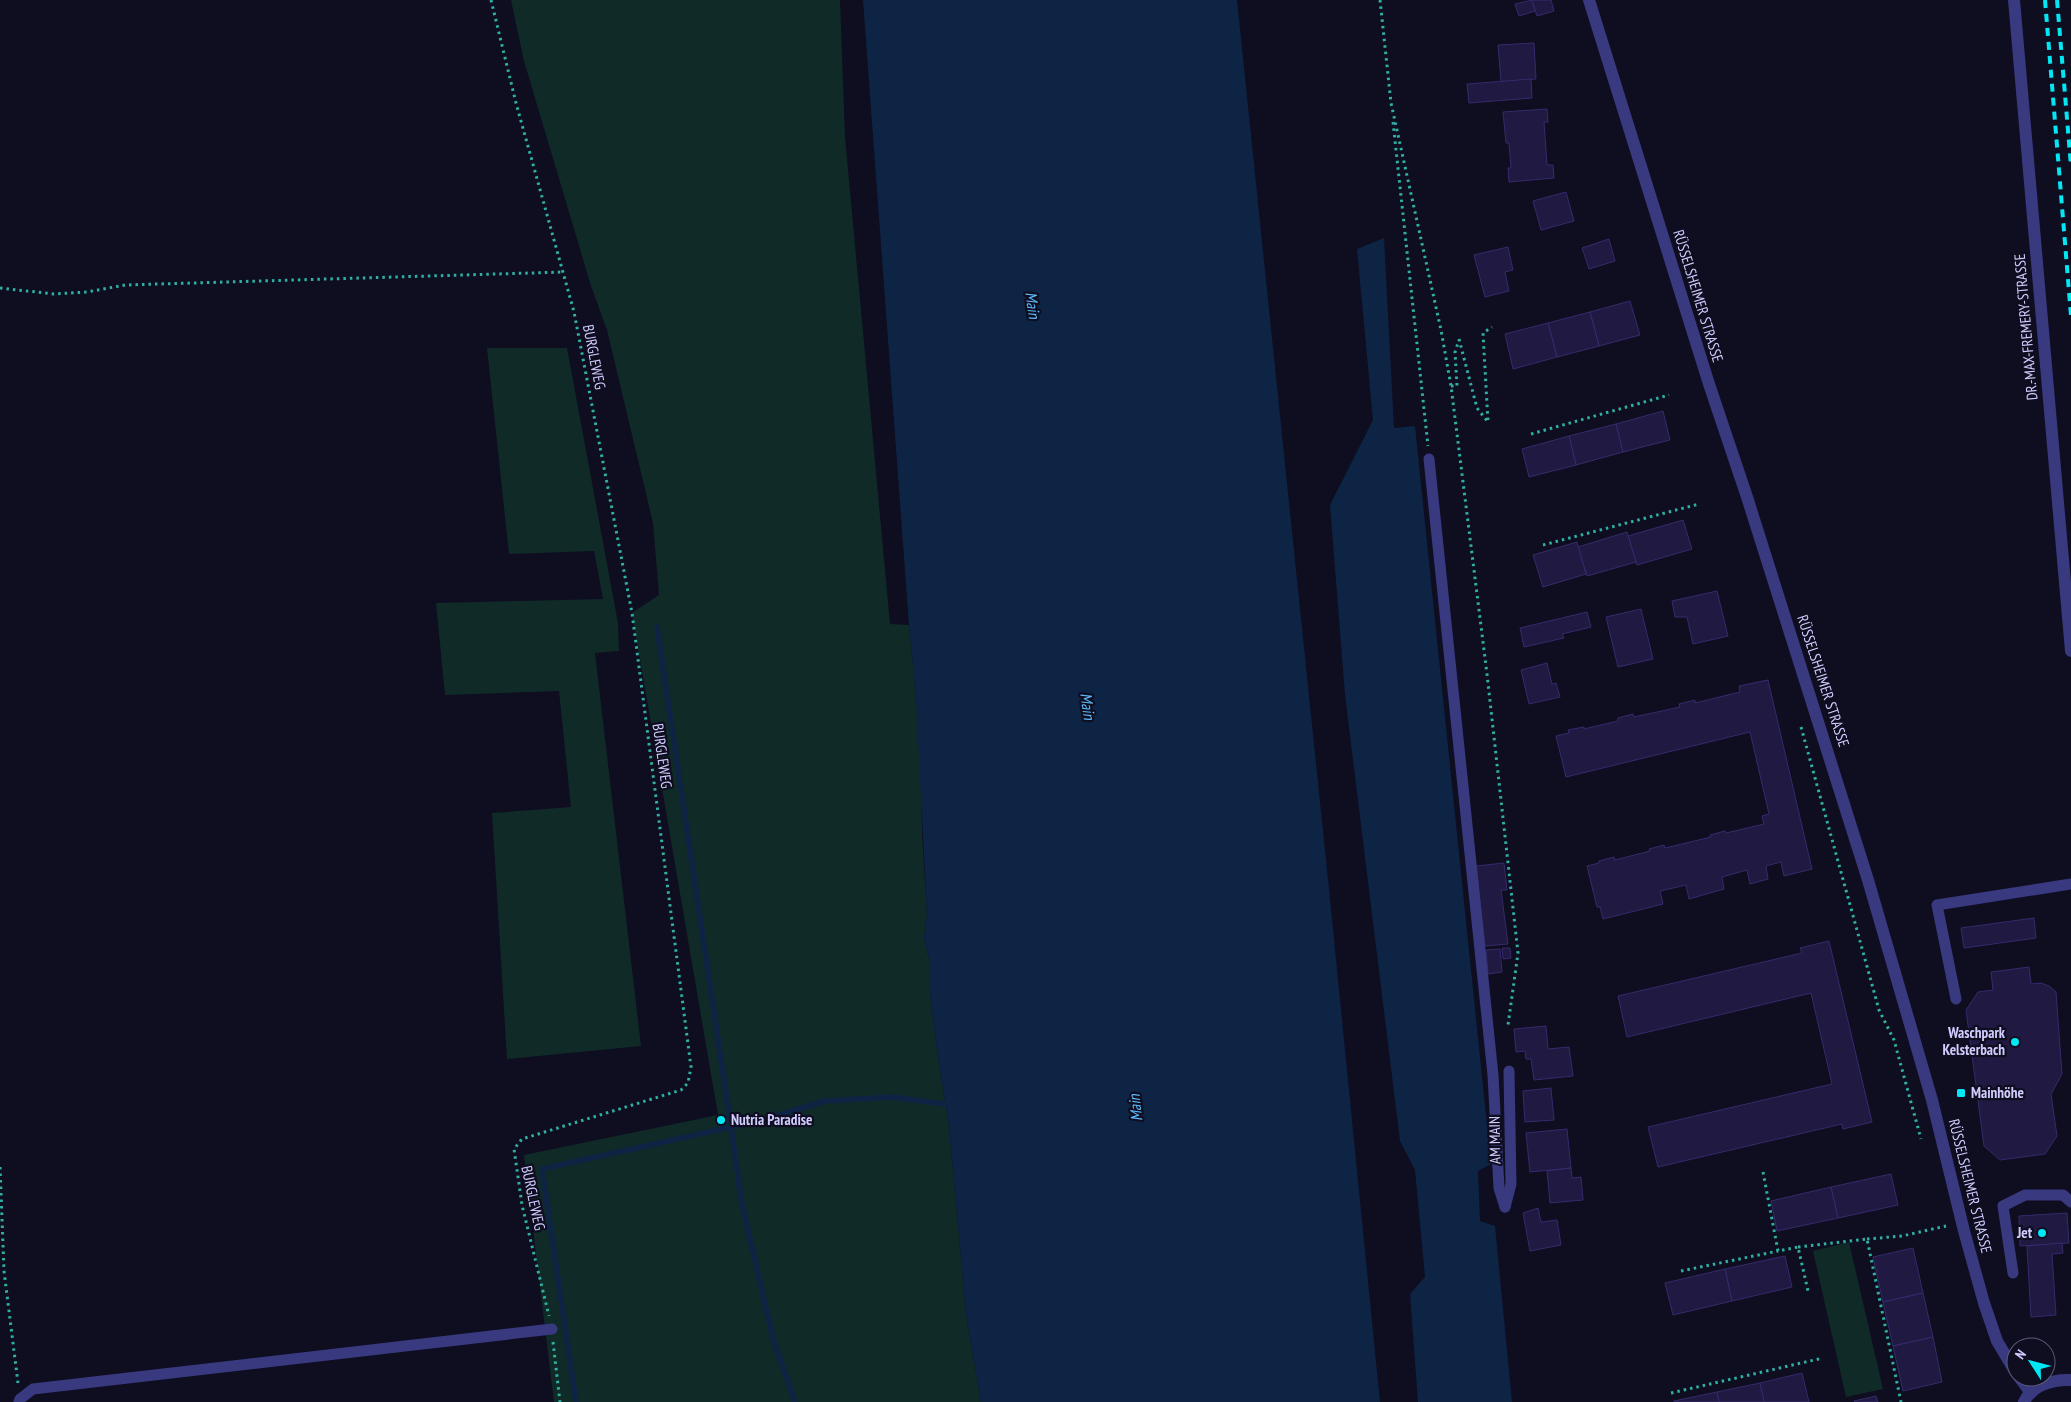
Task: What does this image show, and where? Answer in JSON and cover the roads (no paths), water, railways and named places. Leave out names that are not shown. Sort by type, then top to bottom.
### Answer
[{"type":"street","name":"RÜSSELSHEIMER STRASSE","points":[[1589,0],[1706,375],[1747,496],[1857,844],[1924,1072],[1984,1304],[1997,1341],[2006,1356]]},
{"type":"street","name":"DR.-MAX-FREMERY-STRASSE","points":[[2014,0],[2071,651]]},
{"type":"street","points":[[2027,1397],[2038,1387],[2060,1380],[2071,1380]]},
{"type":"lane","name":"AM MAIN","points":[[1429,459],[1493,1075],[1498,1180],[1504,1207],[1511,1184],[1509,1070]]},
{"type":"lane","points":[[1956,999],[1937,904],[2071,884]]},
{"type":"lane","points":[[2013,1273],[2003,1206],[2025,1195],[2063,1196],[2071,1202]]},
{"type":"lane","points":[[20,1400],[33,1389],[552,1329]]},
{"type":"water","name":"Main","points":[[863,0],[1237,0],[1380,1402],[981,1402],[966,1314],[949,1126],[930,993],[930,963],[924,938],[927,915],[916,697],[909,625]]},
{"type":"water","points":[[1384,238],[1394,428],[1415,426],[1491,1164],[1478,1171],[1480,1221],[1495,1226],[1512,1402],[1418,1402],[1410,1294],[1425,1277],[1415,1170],[1400,1141],[1345,695],[1330,505],[1373,420],[1357,249]]},
{"type":"waterway","points":[[657,627],[731,1127],[753,1123],[825,1101],[892,1097],[953,1105]]},
{"type":"waterway","points":[[576,1402],[542,1169],[731,1127],[741,1199],[773,1339],[795,1402]]},
{"type":"railway","points":[[2045,0],[2071,316]]},
{"type":"railway","points":[[2057,0],[2071,166]]},
{"type":"place","name":"Waschpark Kelsterbach","points":[[2015,1042]]},
{"type":"place","name":"Mainhöhe","points":[[1961,1093]]},
{"type":"place","name":"Nutria Paradise","points":[[721,1120]]},
{"type":"place","name":"Jet","points":[[2042,1233]]}]
